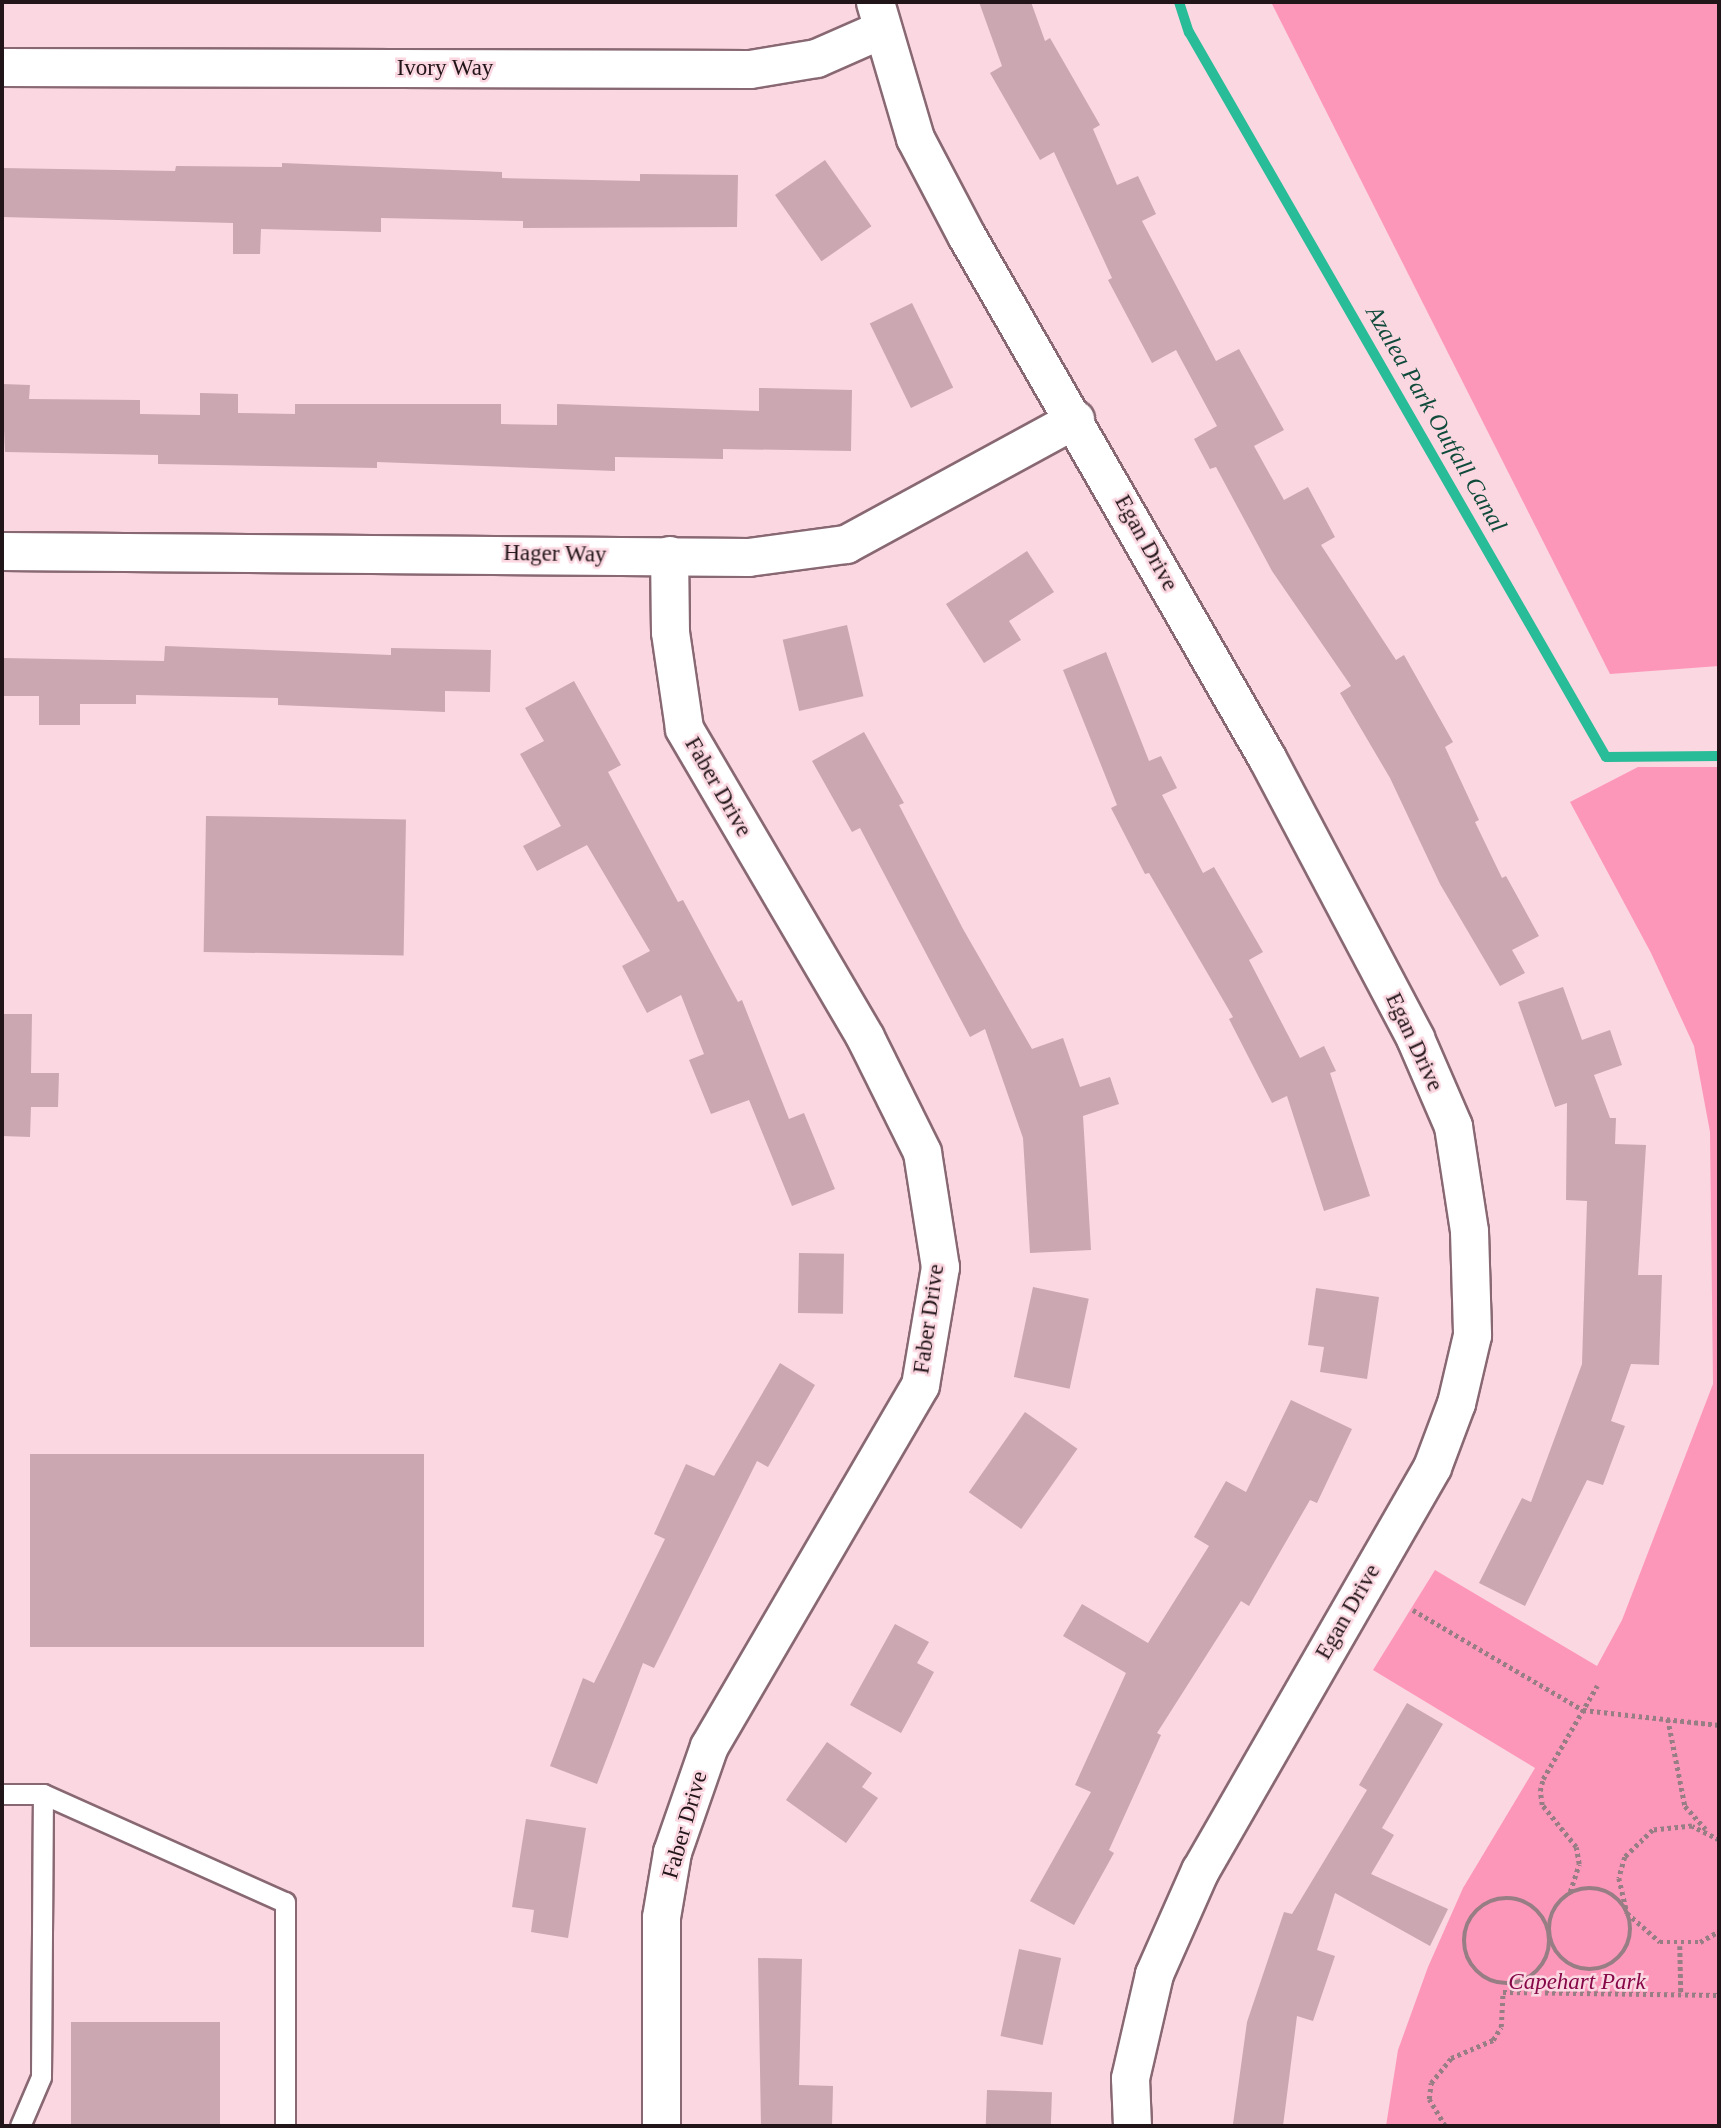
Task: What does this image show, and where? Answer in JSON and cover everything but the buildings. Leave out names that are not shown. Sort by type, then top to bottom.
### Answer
[{"type":"street","name":"Ivory Way","points":[[2,67],[750,69],[816,58],[878,15]]},
{"type":"street","name":"Egan Drive","points":[[878,15],[915,138],[966,235],[1075,418],[1267,758],[1416,1038],[1453,1126],[1469,1231],[1472,1335],[1456,1403],[1433,1468],[1200,1870],[1154,1974],[1130,2078],[1132,2126]]},
{"type":"street","name":"Hager Way","points":[[2,551],[748,557],[846,544],[1075,418]]},
{"type":"street","name":"Faber Drive","points":[[661,2126],[661,1917],[672,1852],[709,1746],[920,1385],[940,1267],[922,1152],[865,1037],[684,729],[670,632],[669,555]]},
{"type":"lane","points":[[2,1794],[43,1794],[285,1902],[285,2126]]},
{"type":"lane","points":[[2,2122],[19,2126],[41,2077],[43,1794]]},
{"type":"path","points":[[1413,1610],[1583,1710],[1719,1725]]},
{"type":"path","points":[[1492,1982],[1506,1985],[1533,1976],[1543,1966],[1550,1940],[1552,1913],[1569,1893],[1579,1864],[1576,1847],[1542,1805],[1541,1791],[1543,1779],[1597,1686]]},
{"type":"path","points":[[1668,1719],[1685,1806],[1710,1832],[1719,1837]]},
{"type":"path","points":[[1710,1832],[1672,1825],[1637,1842],[1625,1857],[1619,1878],[1632,1925],[1626,1951],[1605,1968],[1592,1970],[1566,1963],[1550,1940],[1540,1913],[1515,1899],[1487,1903],[1468,1923],[1465,1951],[1480,1975],[1503,1992],[1719,1995]]},
{"type":"path","points":[[1569,1893],[1583,1888],[1609,1892],[1660,1942],[1681,1946],[1719,1931]]},
{"type":"path","points":[[1681,1946],[1681,1995]]},
{"type":"path","points":[[1445,2126],[1429,2099],[1431,2083],[1451,2057],[1493,2040],[1501,2027],[1503,1992]]},
{"type":"green space","points":[[1271,2],[1719,2],[1719,666],[1610,674]]},
{"type":"green space","name":"Capehart Park","points":[[1638,767],[1719,767],[1719,2126],[1386,2126],[1398,2050],[1428,1967],[1463,1888],[1535,1768],[1373,1670],[1435,1570],[1597,1666],[1622,1620],[1713,1384],[1710,1132],[1694,1046],[1651,953],[1570,802]]},
{"type":"waterway","name":"Azalea Park Outfall Canal","points":[[1179,2],[1189,32],[1606,757],[1719,756]]}]
